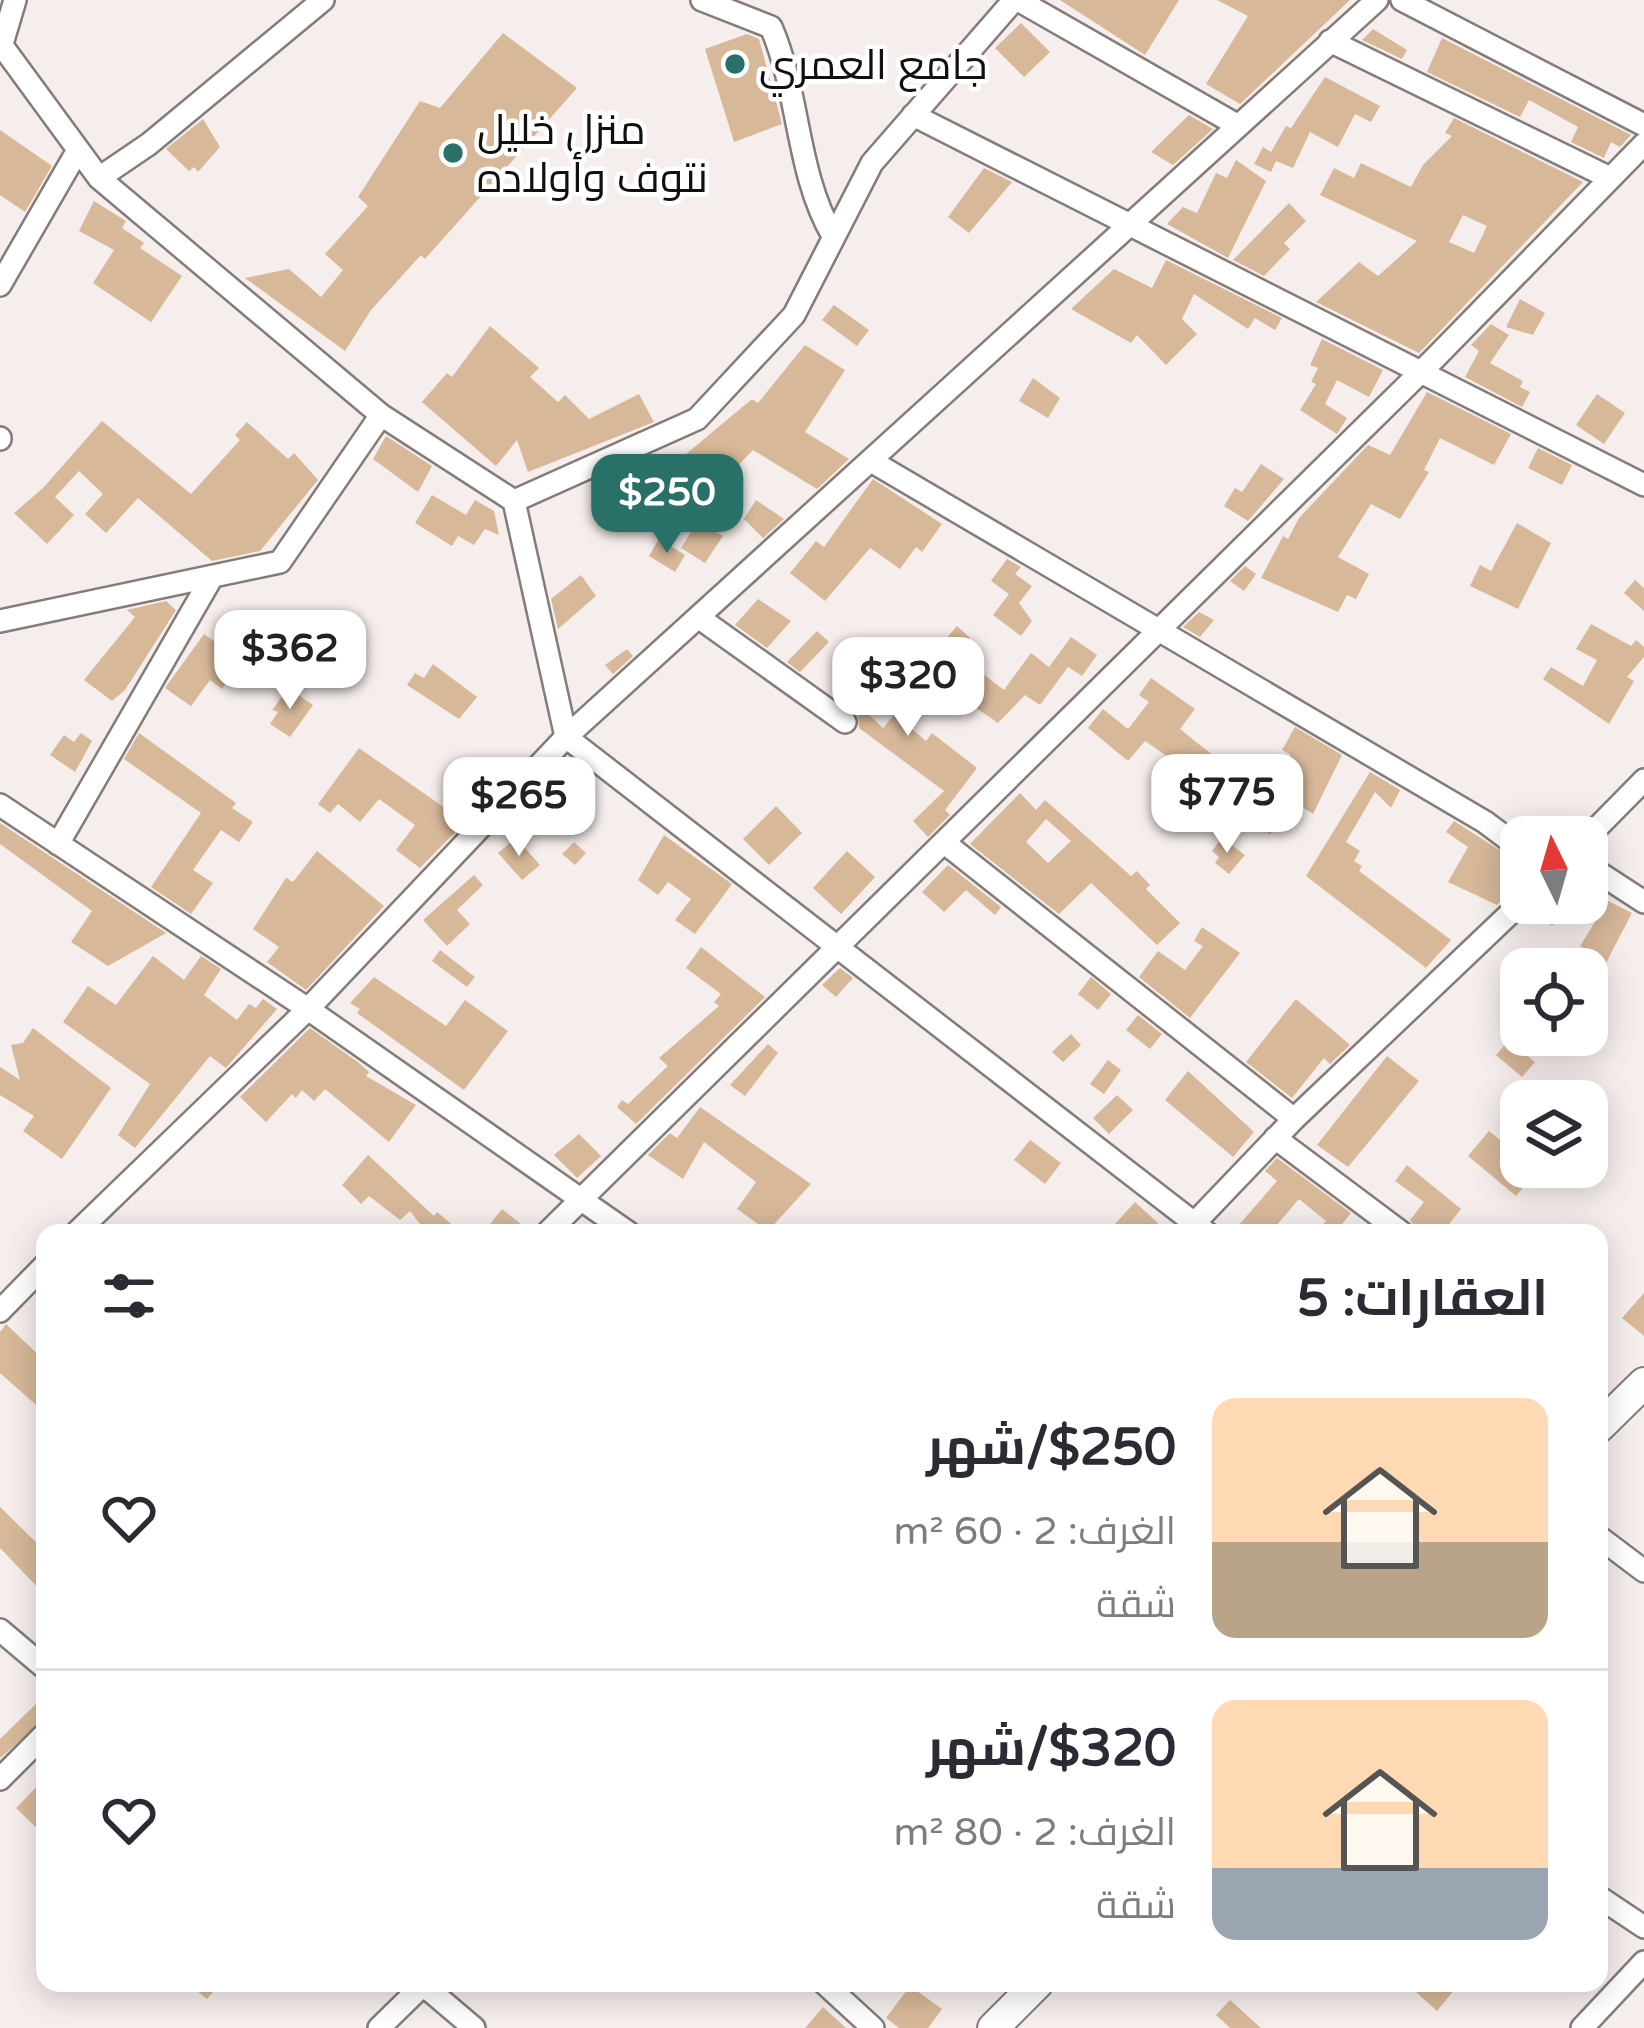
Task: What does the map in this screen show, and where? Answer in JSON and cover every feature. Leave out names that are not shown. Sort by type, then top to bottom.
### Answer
[{"type":"main road","points":[[1608,1418],[1644,1383]]},
{"type":"main road","points":[[993,2028],[1029,1992]]},
{"type":"street","points":[[15,0],[1,44],[99,178],[381,415],[514,501],[566,737],[1188,1224]]},
{"type":"street","points":[[99,178],[168,129],[323,0]]},
{"type":"street","points":[[702,0],[771,27],[787,63],[816,207],[833,236]]},
{"type":"street","points":[[514,501],[697,419],[794,315],[872,164],[1016,0],[1237,125]]},
{"type":"street","points":[[1402,0],[1644,125]]},
{"type":"street","points":[[85,1224],[308,1009],[566,737],[1374,1]]},
{"type":"street","points":[[1330,40],[1610,178]]},
{"type":"street","points":[[913,115],[1644,485]]},
{"type":"street","points":[[556,1224],[946,844],[1644,144]]},
{"type":"street","points":[[0,286],[58,194],[78,150]]},
{"type":"street","points":[[0,621],[280,562],[381,415]]},
{"type":"street","points":[[871,461],[1500,833]]},
{"type":"street","points":[[58,844],[212,577]]},
{"type":"street","points":[[698,617],[845,722]]},
{"type":"street","points":[[1608,817],[1644,780]]},
{"type":"street","points":[[0,805],[308,1009],[617,1224]]},
{"type":"street","points":[[946,844],[1294,1119]]},
{"type":"street","points":[[1608,879],[1644,902]]},
{"type":"street","points":[[1201,1224],[1275,1138],[1500,923]]},
{"type":"street","points":[[1275,1138],[1390,1224]]},
{"type":"street","points":[[0,1311],[36,1291]]},
{"type":"street","points":[[1608,1544],[1644,1571]]},
{"type":"street","points":[[0,1630],[36,1660]]},
{"type":"street","points":[[0,1779],[36,1743]]},
{"type":"street","points":[[1608,1903],[1644,1927]]},
{"type":"street","points":[[1582,2028],[1644,1962]]},
{"type":"street","points":[[379,2028],[415,1992]]},
{"type":"street","points":[[432,1992],[475,2028]]},
{"type":"street","points":[[834,1992],[874,2028]]},
{"type":"building","points":[[1060,0],[1179,0],[1145,55]]},
{"type":"building","points":[[1217,0],[1350,0],[1240,104],[1206,84],[1248,16]]},
{"type":"building","points":[[1021,23],[1050,52],[1024,77],[995,48]]},
{"type":"building","points":[[1373,29],[1407,50],[1402,59],[1362,40]]},
{"type":"building","name":"منزل خليل نتوف وأولاده","points":[[503,33],[577,88],[425,259],[421,255],[371,310],[345,351],[245,278],[289,269],[321,297],[343,270],[325,254],[368,206],[358,197],[420,101],[440,108]]},
{"type":"building","points":[[747,34],[759,39],[782,124],[734,142],[705,49]]},
{"type":"building","points":[[1442,38],[1631,135],[1620,147],[1611,142],[1604,158],[1571,142],[1578,127],[1529,100],[1520,117],[1427,72]]},
{"type":"building","points":[[1325,77],[1380,106],[1371,122],[1355,114],[1338,147],[1310,132],[1293,168],[1276,161],[1271,172],[1254,164],[1263,147],[1271,152],[1286,126],[1291,128]]},
{"type":"building","points":[[1189,115],[1213,129],[1173,165],[1151,152]]},
{"type":"building","points":[[1454,118],[1583,182],[1419,353],[1316,302],[1359,262],[1378,276],[1417,241],[1320,195],[1334,168],[1354,178],[1361,163],[1411,187],[1423,165],[1452,136],[1445,133]],"holes":[[[1463,215],[1487,226],[1474,253],[1449,242]]]},
{"type":"building","points":[[203,119],[220,147],[198,172],[194,167],[189,171],[166,149]]},
{"type":"building","points":[[0,130],[52,166],[25,212],[0,195]]},
{"type":"building","points":[[1236,160],[1266,181],[1228,258],[1167,224],[1183,207],[1197,213],[1216,173],[1227,178]]},
{"type":"building","points":[[984,168],[1012,182],[969,233],[948,217]]},
{"type":"building","points":[[94,201],[126,221],[122,228],[144,243],[140,248],[182,276],[151,322],[93,283],[114,250],[79,231]]},
{"type":"building","points":[[1289,203],[1306,221],[1284,243],[1290,249],[1264,276],[1233,260]]},
{"type":"building","points":[[1166,260],[1282,318],[1275,330],[1255,318],[1248,329],[1194,294],[1182,319],[1197,334],[1166,365],[1137,335],[1131,343],[1071,309],[1114,269],[1152,288]]},
{"type":"building","points":[[1520,299],[1545,313],[1533,335],[1506,327]]},
{"type":"building","points":[[834,305],[869,330],[857,346],[822,320]]},
{"type":"building","points":[[1491,324],[1509,335],[1490,363],[1523,381],[1520,387],[1530,392],[1522,407],[1465,377],[1479,351],[1471,345]]},
{"type":"building","points":[[490,326],[539,368],[530,377],[558,402],[565,395],[589,419],[639,394],[654,422],[528,472],[517,440],[496,466],[422,402],[447,373],[452,377]]},
{"type":"building","points":[[1322,339],[1383,370],[1369,397],[1337,380],[1325,404],[1347,418],[1337,434],[1300,410],[1316,384],[1311,382],[1318,368],[1310,365]]},
{"type":"building","points":[[805,345],[845,370],[805,432],[849,459],[817,489],[753,450],[721,483],[716,478],[709,486],[680,459],[752,399],[758,403]]},
{"type":"building","points":[[1033,378],[1060,398],[1048,418],[1019,401]]},
{"type":"building","points":[[1427,392],[1511,434],[1494,465],[1440,438],[1424,470],[1429,472],[1400,519],[1371,504],[1338,557],[1369,574],[1356,599],[1347,595],[1338,612],[1261,578],[1283,536],[1288,539],[1299,518],[1368,445],[1390,455]]},
{"type":"building","points":[[1597,394],[1625,413],[1604,444],[1576,425]]},
{"type":"building","points":[[102,421],[191,494],[240,440],[235,435],[247,422],[288,459],[294,453],[318,480],[260,551],[212,561],[138,498],[106,533],[85,514],[103,494],[79,471],[55,497],[74,515],[47,544],[14,513],[44,487]]},
{"type":"building","points":[[386,436],[432,466],[418,492],[373,459]]},
{"type":"building","points":[[1538,448],[1572,465],[1562,485],[1528,468]]},
{"type":"building","points":[[1261,464],[1284,479],[1248,521],[1224,506],[1235,488],[1242,492]]},
{"type":"building","points":[[644,475],[671,490],[651,521],[613,497],[625,481]]},
{"type":"building","points":[[873,479],[942,524],[922,552],[916,547],[900,569],[870,548],[825,601],[790,573],[816,541],[824,547]]},
{"type":"building","points":[[432,495],[466,515],[475,500],[494,511],[499,535],[485,529],[474,545],[458,536],[452,546],[415,523]]},
{"type":"building","points":[[756,500],[784,519],[763,538],[744,519]]},
{"type":"building","points":[[698,521],[723,536],[705,563],[681,548]]},
{"type":"building","points":[[1517,523],[1551,543],[1518,609],[1470,586],[1480,565],[1491,571]]},
{"type":"building","points":[[659,539],[685,555],[675,572],[649,556]]},
{"type":"building","points":[[1007,559],[1021,567],[1015,574],[1032,586],[1019,603],[1032,621],[1021,636],[993,615],[1009,594],[991,581]]},
{"type":"building","points":[[1245,566],[1256,574],[1244,591],[1230,581]]},
{"type":"building","points":[[581,575],[596,596],[558,629],[551,599]]},
{"type":"building","points":[[1635,580],[1644,588],[1644,611],[1624,593]]},
{"type":"building","points":[[758,599],[791,621],[767,648],[735,625]]},
{"type":"building","points":[[166,601],[176,610],[125,690],[112,701],[84,680],[135,617],[127,610]]},
{"type":"building","points":[[1199,612],[1214,620],[1200,637],[1183,627]]},
{"type":"building","points":[[1591,624],[1631,646],[1636,640],[1644,647],[1644,657],[1627,677],[1634,681],[1609,724],[1543,679],[1551,667],[1583,686],[1597,660],[1576,649]]},
{"type":"building","points":[[957,626],[970,638],[957,654],[1004,690],[1031,653],[1049,667],[1071,637],[1097,655],[1082,676],[1068,667],[1040,705],[1025,695],[998,723],[920,669]]},
{"type":"building","points":[[817,631],[829,642],[800,672],[787,662]]},
{"type":"building","points":[[204,634],[241,661],[222,689],[210,680],[191,706],[165,688]]},
{"type":"building","points":[[886,642],[905,660],[860,706],[883,728],[895,714],[926,741],[932,733],[977,768],[945,810],[950,815],[928,837],[913,821],[944,791],[859,728],[858,715],[835,696]]},
{"type":"building","points":[[627,649],[633,656],[613,674],[605,665]]},
{"type":"building","points":[[433,664],[477,697],[459,719],[407,685],[415,673],[424,678]]},
{"type":"building","points":[[1151,678],[1195,709],[1180,729],[1265,797],[1291,755],[1282,750],[1295,727],[1342,755],[1313,814],[1294,802],[1270,834],[1245,815],[1226,839],[1192,813],[1211,787],[1145,741],[1128,761],[1088,728],[1103,709],[1128,729],[1149,702],[1139,695]]},
{"type":"building","points":[[288,688],[313,705],[290,737],[270,724],[278,712],[272,710]]},
{"type":"building","points":[[81,733],[92,741],[75,772],[50,755],[64,735],[74,742]]},
{"type":"building","points":[[139,733],[236,803],[232,808],[253,822],[239,842],[221,830],[193,870],[213,883],[191,914],[151,887],[201,813],[124,759]]},
{"type":"building","points":[[359,748],[465,822],[420,868],[396,850],[415,825],[379,799],[360,822],[338,804],[330,813],[318,804]]},
{"type":"building","points":[[1370,772],[1400,790],[1391,808],[1375,792],[1346,842],[1360,851],[1354,861],[1362,866],[1359,871],[1451,940],[1426,968],[1306,876]]},
{"type":"building","points":[[1020,793],[1036,810],[1045,800],[1131,876],[1137,871],[1150,885],[1146,889],[1180,923],[1157,945],[1091,883],[1059,914],[970,844]],"holes":[[[1046,819],[1071,841],[1048,863],[1026,842]]]},
{"type":"building","points":[[776,806],[802,833],[769,865],[743,839]]},
{"type":"building","points":[[1454,821],[1500,851],[1497,905],[1448,882],[1468,847],[1446,832]]},
{"type":"building","points":[[0,823],[166,933],[108,966],[71,942],[92,911],[0,844]]},
{"type":"building","points":[[664,835],[732,884],[695,934],[675,920],[691,899],[668,882],[658,895],[638,880]]},
{"type":"building","points":[[516,838],[540,865],[522,880],[498,853]]},
{"type":"building","points":[[1222,838],[1245,855],[1229,874],[1215,863],[1219,857],[1212,851]]},
{"type":"building","points":[[574,842],[586,853],[575,865],[562,854]]},
{"type":"building","points":[[317,851],[384,906],[306,990],[267,962],[279,947],[253,929],[286,878],[293,882]]},
{"type":"building","points":[[847,851],[875,877],[841,914],[813,888]]},
{"type":"building","points":[[948,865],[1001,907],[995,915],[966,890],[944,912],[922,892]]},
{"type":"building","points":[[474,875],[483,885],[457,910],[470,924],[447,946],[423,920]]},
{"type":"building","points":[[1608,901],[1632,913],[1608,959],[1608,948],[1580,946],[1594,924],[1608,924]]},
{"type":"building","points":[[1202,927],[1240,953],[1190,1018],[1139,977],[1158,951],[1185,970],[1203,946],[1194,941]]},
{"type":"building","points":[[701,947],[765,997],[636,1124],[617,1107],[622,1100],[628,1104],[668,1066],[659,1058],[719,1006],[714,1002],[721,994],[686,968]]},
{"type":"building","points":[[440,950],[475,977],[467,987],[432,961]]},
{"type":"building","points":[[153,956],[184,980],[201,956],[221,969],[204,995],[237,1020],[249,1004],[256,1008],[263,999],[277,1009],[226,1068],[210,1056],[135,1148],[118,1135],[150,1084],[63,1022],[88,986],[116,1005]]},
{"type":"building","points":[[840,968],[853,978],[836,997],[822,985]]},
{"type":"building","points":[[374,977],[446,1026],[465,1000],[508,1031],[464,1090],[357,1013],[360,1009],[350,1003]]},
{"type":"building","points":[[1091,977],[1111,994],[1098,1010],[1078,994]]},
{"type":"building","points":[[1296,999],[1350,1045],[1330,1064],[1324,1058],[1292,1098],[1246,1062]]},
{"type":"building","points":[[1138,1015],[1162,1034],[1150,1049],[1126,1030]]},
{"type":"building","points":[[33,1028],[111,1088],[62,1159],[23,1131],[34,1116],[0,1095],[0,1067],[20,1080],[11,1045],[23,1043]]},
{"type":"building","points":[[310,1028],[359,1063],[369,1072],[366,1076],[416,1105],[389,1142],[325,1089],[314,1101],[302,1090],[296,1098],[292,1094],[266,1122],[240,1097]]},
{"type":"building","points":[[1071,1034],[1081,1045],[1063,1062],[1052,1052]]},
{"type":"building","points":[[768,1044],[778,1053],[745,1096],[730,1085]]},
{"type":"building","points":[[1500,1050],[1500,1056],[1528,1056],[1535,1062],[1522,1077],[1496,1055]]},
{"type":"building","points":[[1387,1056],[1419,1081],[1348,1167],[1317,1145]]},
{"type":"building","points":[[1108,1060],[1121,1070],[1104,1094],[1090,1084]]},
{"type":"building","points":[[1188,1071],[1254,1132],[1233,1157],[1165,1100]]},
{"type":"building","points":[[1117,1095],[1133,1110],[1109,1134],[1093,1118]]},
{"type":"building","points":[[700,1107],[811,1184],[774,1224],[758,1224],[737,1209],[756,1182],[704,1142],[683,1179],[648,1155],[670,1133],[677,1138]]},
{"type":"building","points":[[1489,1131],[1500,1140],[1500,1183],[1468,1156]]},
{"type":"building","points":[[579,1134],[601,1156],[577,1178],[554,1155]]},
{"type":"building","points":[[1030,1140],[1061,1163],[1045,1184],[1014,1160]]},
{"type":"building","points":[[368,1155],[434,1216],[437,1212],[451,1224],[420,1224],[410,1211],[400,1220],[369,1196],[361,1204],[342,1185]]},
{"type":"building","points":[[1277,1158],[1351,1213],[1342,1224],[1324,1224],[1326,1221],[1299,1199],[1278,1224],[1240,1224],[1277,1181],[1265,1171]]},
{"type":"building","points":[[1407,1165],[1461,1209],[1449,1224],[1413,1224],[1410,1220],[1424,1202],[1395,1181]]},
{"type":"building","points":[[1135,1202],[1158,1223],[1157,1224],[1115,1224]]},
{"type":"building","points":[[502,1209],[521,1224],[490,1224]]},
{"type":"building","points":[[1644,1293],[1644,1336],[1622,1318]]},
{"type":"building","points":[[6,1324],[36,1352],[36,1405],[0,1373],[0,1332]]},
{"type":"building","points":[[0,1507],[36,1542],[36,1586],[0,1548]]},
{"type":"building","points":[[36,1704],[36,1727],[0,1758],[0,1739]]},
{"type":"building","points":[[36,1787],[36,1827],[16,1808]]},
{"type":"building","points":[[906,1992],[918,1992],[942,2009],[928,2028],[899,2028],[886,2018]]},
{"type":"building","points":[[1416,1992],[1453,1992],[1437,2011]]},
{"type":"building","points":[[1230,2000],[1261,2028],[1230,2028],[1216,2015]]},
{"type":"building","points":[[823,2007],[846,2028],[805,2028]]},
{"type":"place","name":"جامع العمري","points":[[735,64]]},
{"type":"place","name":"منزل خليل نتوف وأولاده","points":[[453,153]]}]
